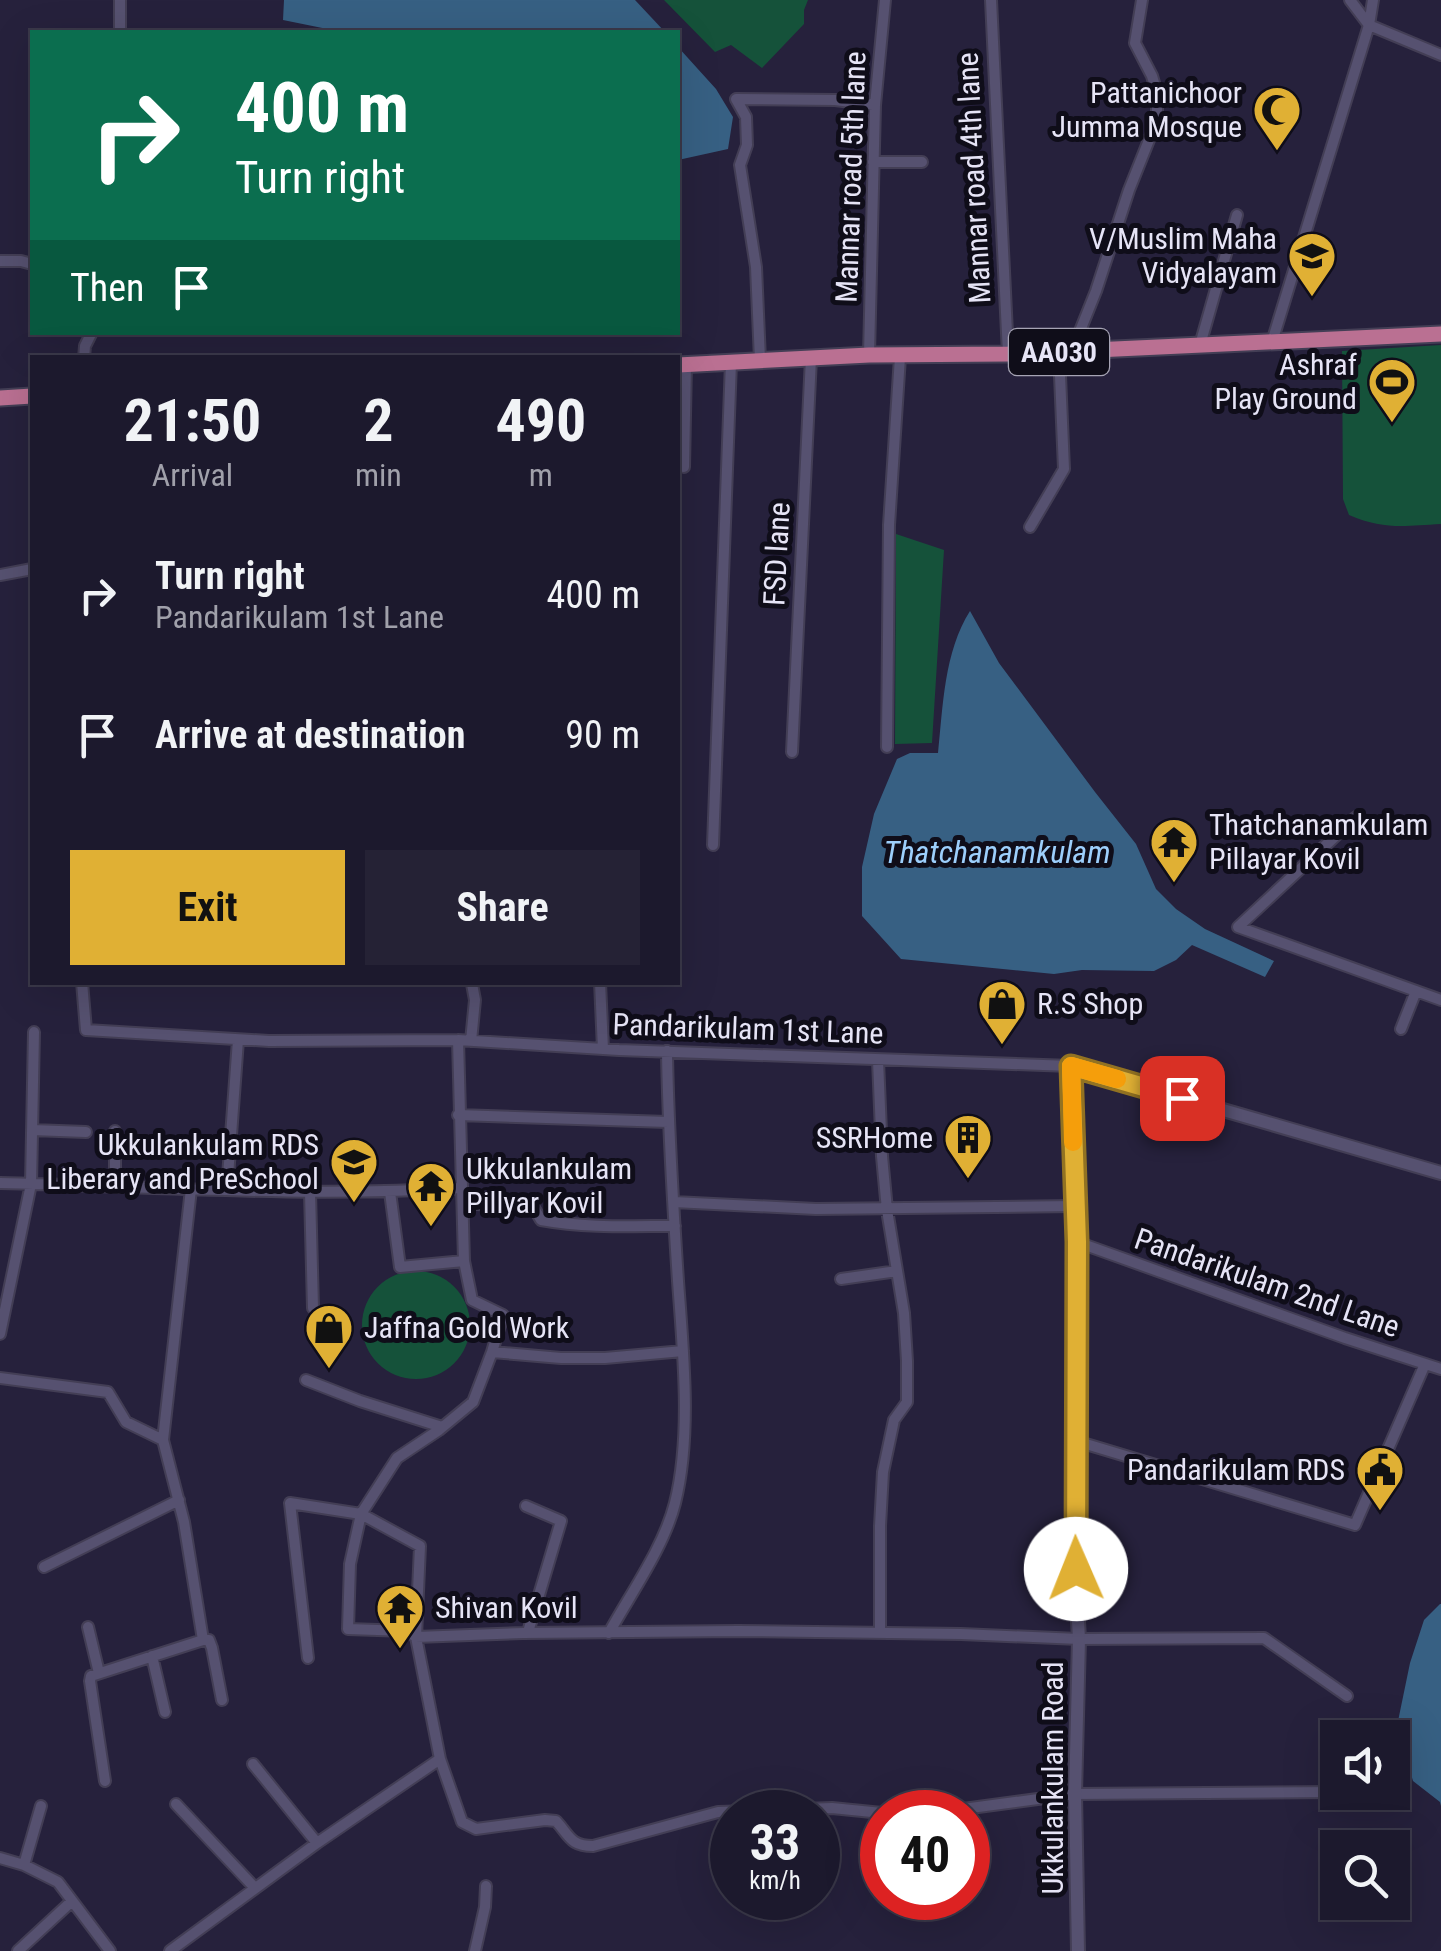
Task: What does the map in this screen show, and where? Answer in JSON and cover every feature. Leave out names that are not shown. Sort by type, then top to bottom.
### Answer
[{"type":"highway","name":"AA030","points":[[682,365],[1441,334]]},
{"type":"highway","points":[[0,398],[30,398]]},
{"type":"street","points":[[120,0],[120,30]]},
{"type":"street","name":"Mannar road 5th lane","points":[[869,356],[875,105],[885,0]]},
{"type":"street","name":"Mannar road 4th lane","points":[[991,0],[1008,354]]},
{"type":"street","points":[[1030,526],[1064,469],[1066,352],[1096,291],[1157,120],[1154,82],[1135,43],[1142,0]]},
{"type":"street","points":[[1350,0],[1369,25],[1441,55]]},
{"type":"street","points":[[1272,342],[1369,25],[1373,0]]},
{"type":"street","points":[[760,360],[756,267],[740,165],[746,145],[746,117],[736,99],[835,100],[875,105]]},
{"type":"street","points":[[873,162],[922,162]]},
{"type":"street","points":[[1200,345],[1237,214]]},
{"type":"street","points":[[0,261],[30,263]]},
{"type":"street","points":[[887,747],[889,525],[900,357]]},
{"type":"street","name":"FSD lane","points":[[792,752],[811,358]]},
{"type":"street","points":[[712,845],[731,362]]},
{"type":"street","points":[[682,365],[684,467]]},
{"type":"street","points":[[0,576],[30,568]]},
{"type":"street","points":[[1356,817],[1238,927],[1441,1000]]},
{"type":"street","name":"Pandarikulam 1st Lane","points":[[82,985],[86,1030],[238,1040],[471,1040],[603,1049],[1071,1066],[1441,1173]]},
{"type":"street","points":[[471,1040],[476,1000],[472,985]]},
{"type":"street","points":[[600,985],[603,1049]]},
{"type":"street","points":[[1401,1028],[1416,991]]},
{"type":"street","points":[[0,1334],[31,1184],[34,1032]]},
{"type":"street","points":[[227,1190],[238,1040]]},
{"type":"street","points":[[458,1040],[464,1261],[472,1300],[503,1315],[473,1402],[397,1458],[361,1514],[350,1564],[348,1629],[406,1631],[416,1636],[738,1631],[1079,1639],[1264,1638],[1347,1696]]},
{"type":"street","points":[[609,1633],[659,1544],[675,1504],[684,1440],[668,1051]]},
{"type":"street","points":[[878,1060],[887,1210],[904,1313],[907,1402],[894,1420],[883,1472],[880,1633]]},
{"type":"street","name":"Ukkulankulam Road","points":[[1071,1066],[1077,1242],[1074,1548],[1079,1639],[1075,1794],[1078,1951]]},
{"type":"street","points":[[458,1116],[668,1122]]},
{"type":"street","points":[[32,1130],[86,1132]]},
{"type":"street","points":[[115,1130],[115,1186]]},
{"type":"street","points":[[0,1183],[310,1192],[462,1188]]},
{"type":"street","points":[[191,1189],[163,1440],[203,1640]]},
{"type":"street","points":[[310,1192],[313,1308]]},
{"type":"street","points":[[390,1192],[400,1267],[464,1261]]},
{"type":"street","points":[[674,1202],[887,1210],[1075,1206]]},
{"type":"street","points":[[463,1203],[534,1208],[541,1220],[554,1222],[675,1226]]},
{"type":"street","name":"Pandarikulam 2nd Lane","points":[[1077,1242],[1441,1369]]},
{"type":"street","points":[[841,1279],[897,1271]]},
{"type":"street","points":[[492,1352],[605,1358],[683,1351]]},
{"type":"street","points":[[1076,1441],[1354,1524],[1425,1364]]},
{"type":"street","points":[[0,1378],[108,1392],[126,1422],[163,1440]]},
{"type":"street","points":[[306,1380],[442,1427]]},
{"type":"street","points":[[44,1567],[178,1500]]},
{"type":"street","points":[[308,1658],[290,1503],[361,1514],[420,1546],[416,1636],[440,1759],[462,1822],[476,1829],[556,1821],[570,1840],[580,1846],[593,1846],[718,1812],[832,1808],[860,1811]]},
{"type":"street","points":[[523,1633],[528,1632],[561,1521],[526,1506]]},
{"type":"street","points":[[88,1627],[99,1673]]},
{"type":"street","points":[[106,1781],[91,1676],[208,1640],[222,1700]]},
{"type":"street","points":[[152,1656],[165,1712]]},
{"type":"street","points":[[170,1951],[440,1759]]},
{"type":"street","points":[[253,1764],[317,1844]]},
{"type":"street","points":[[990,1805],[1075,1794],[1320,1792]]},
{"type":"street","points":[[176,1804],[255,1888]]},
{"type":"street","points":[[24,1865],[41,1806]]},
{"type":"street","points":[[0,1858],[58,1882],[110,1951]]},
{"type":"street","points":[[474,1951],[486,1886]]},
{"type":"street","points":[[18,1951],[72,1901]]},
{"type":"green space","points":[[664,0],[808,0],[804,24],[762,68],[731,45],[715,52]]},
{"type":"green space","name":"Ashraf Play Ground","points":[[1441,345],[1441,524],[1384,525],[1349,515],[1343,499],[1342,351]]},
{"type":"green space","points":[[896,534],[944,550],[932,743],[895,744]]},
{"type":"green space","points":[[416,1271],[437,1275],[454,1287],[466,1304],[470,1325],[466,1346],[454,1363],[437,1375],[416,1379],[395,1375],[378,1363],[366,1346],[362,1325],[366,1304],[378,1287],[395,1275]]},
{"type":"water","points":[[284,0],[635,0],[663,30],[332,30],[283,20]]},
{"type":"water","points":[[680,49],[716,89],[733,117],[728,149],[680,160]]},
{"type":"water","name":"Thatchanamkulam","points":[[970,611],[999,663],[1136,844],[1156,889],[1205,929],[1274,961],[1265,977],[1192,945],[1176,960],[1154,971],[1082,970],[1054,974],[901,959],[862,916],[862,867],[874,814],[897,759],[910,753],[938,753],[950,662]]},
{"type":"water","points":[[1441,1604],[1441,1806],[1413,1781],[1410,1720],[1398,1720],[1424,1620]]},
{"type":"slow traffic","points":[[1073,1142],[1071,1066],[1117,1079]]},
{"type":"place","name":"Pattanichoor Jumma Mosque","points":[[1277,152]]},
{"type":"place","name":"V/Muslim Maha Vidyalayam","points":[[1312,298]]},
{"type":"place","name":"Ashraf Play Ground","points":[[1392,424]]},
{"type":"place","name":"Thatchanamkulam Pillayar Kovil","points":[[1174,884]]},
{"type":"place","name":"R.S Shop","points":[[1002,1046]]},
{"type":"place","name":"SSRHome","points":[[968,1180]]},
{"type":"place","name":"Ukkulankulam RDS Liberary and PreSchool","points":[[354,1204]]},
{"type":"place","name":"Ukkulankulam Pillyar Kovil","points":[[431,1228]]},
{"type":"place","name":"Jaffna Gold Work","points":[[329,1370]]},
{"type":"place","name":"Pandarikulam RDS","points":[[1380,1512]]},
{"type":"place","name":"Shivan Kovil","points":[[400,1650]]},
{"type":"route","points":[[1076,1569],[1077,1242],[1071,1066],[1182,1098]]}]
